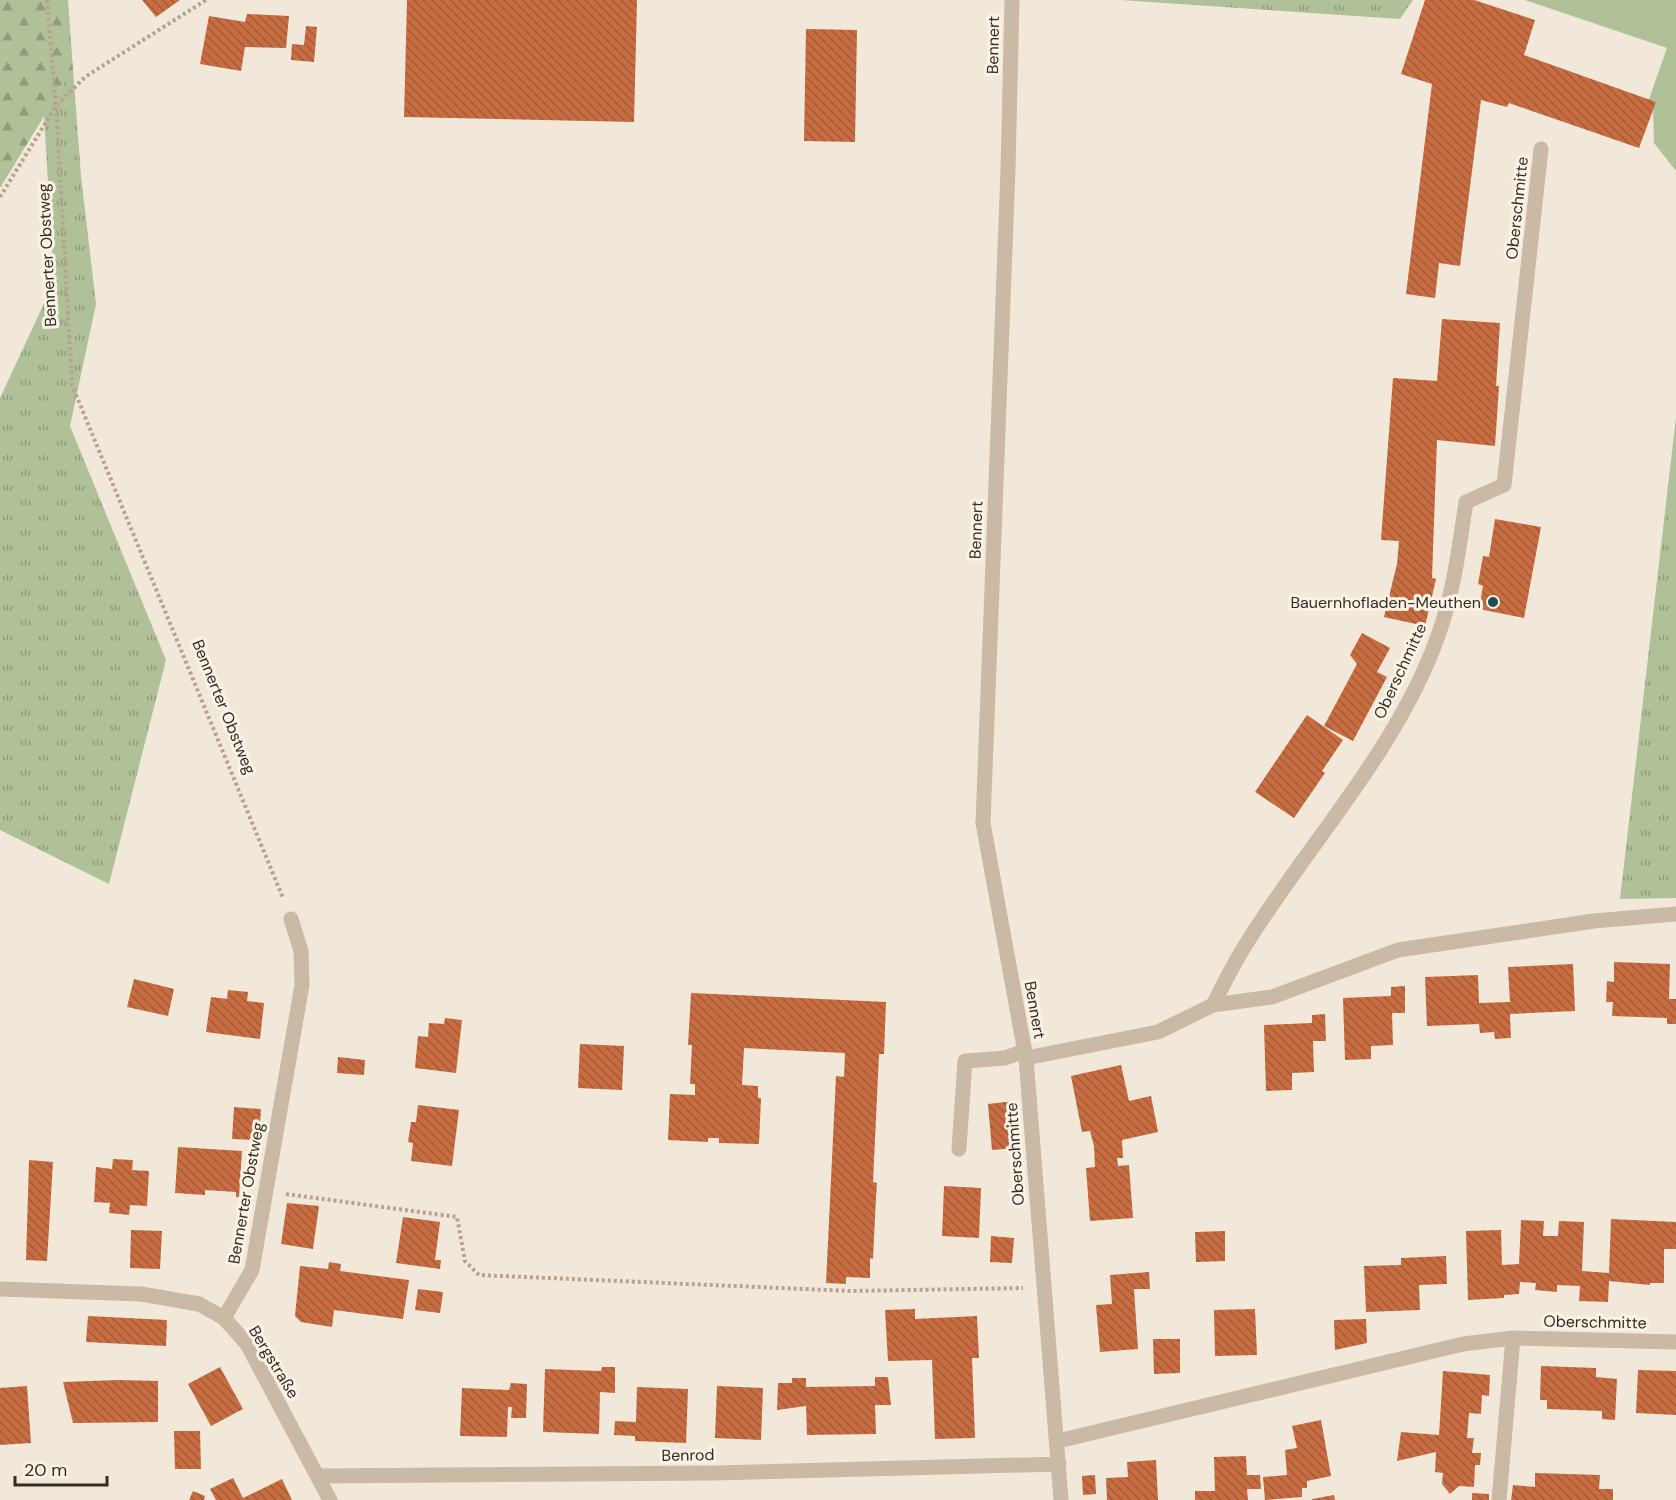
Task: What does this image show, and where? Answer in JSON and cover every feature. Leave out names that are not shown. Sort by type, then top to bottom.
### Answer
[{"type":"street","name":"Bennert","points":[[1012,0],[1008,170],[983,822],[1025,1054]]},
{"type":"street","name":"Oberschmitte","points":[[1213,1005],[1248,940],[1340,811],[1403,715],[1438,636],[1456,573],[1466,502],[1504,485],[1542,149]]},
{"type":"street","points":[[959,1149],[965,1061],[1005,1058],[1158,1032],[1213,1005],[1272,997],[1398,950],[1594,921],[1676,914]]},
{"type":"street","name":"Bennerter Obstweg","points":[[224,1318],[252,1270],[302,985],[301,951],[291,918]]},
{"type":"street","name":"Oberschmitte","points":[[1025,1054],[1042,1287],[1059,1442],[1061,1500]]},
{"type":"street","name":"Bergstraße","points":[[0,1289],[141,1294],[199,1304],[224,1318],[246,1344],[330,1500]]},
{"type":"street","name":"Oberschmitte","points":[[1059,1442],[1463,1344],[1513,1338],[1676,1342]]},
{"type":"street","points":[[1500,1500],[1513,1338]]},
{"type":"street","name":"Benrod","points":[[318,1476],[716,1473],[1059,1464]]},
{"type":"path","name":"Bennerter Obstweg","points":[[47,0],[56,106],[72,385],[291,918]]},
{"type":"path","points":[[0,197],[56,106],[85,77],[206,0]]},
{"type":"path","points":[[266,1191],[457,1217],[465,1261],[479,1275],[852,1291],[1042,1287]]},
{"type":"green space","points":[[0,0],[68,0],[73,69],[0,188]]},
{"type":"green space","points":[[1120,0],[1413,0],[1400,19]]},
{"type":"green space","points":[[1525,0],[1676,0],[1676,171],[1654,143],[1653,104],[1648,102],[1667,48]]},
{"type":"green space","points":[[73,69],[81,176],[96,304],[70,426],[166,660],[109,884],[0,830],[0,398],[54,282],[44,116]]},
{"type":"green space","points":[[1676,417],[1676,898],[1620,899]]},
{"type":"building","points":[[142,0],[180,0],[156,17]]},
{"type":"building","points":[[407,0],[637,0],[634,122],[404,117]]},
{"type":"building","points":[[1425,0],[1474,0],[1535,20],[1524,55],[1656,102],[1639,148],[1509,103],[1507,107],[1481,100],[1460,266],[1439,263],[1435,298],[1406,294],[1432,84],[1401,74]]},
{"type":"building","points":[[247,14],[289,16],[286,48],[245,47],[241,71],[200,64],[209,16],[245,22]]},
{"type":"building","points":[[306,26],[317,27],[314,62],[291,60],[292,44],[304,45]]},
{"type":"building","points":[[806,29],[857,30],[855,142],[804,141]]},
{"type":"building","points":[[1442,319],[1500,323],[1496,386],[1499,386],[1495,446],[1437,440],[1432,578],[1436,579],[1425,626],[1384,617],[1397,564],[1399,541],[1381,540],[1393,378],[1437,381]]},
{"type":"building","points":[[1495,519],[1541,527],[1524,618],[1479,609],[1483,586],[1478,584],[1483,556],[1489,557]]},
{"type":"building","points":[[1362,633],[1390,648],[1377,672],[1387,677],[1353,741],[1324,726],[1357,664],[1350,655]]},
{"type":"building","points":[[1307,715],[1343,740],[1322,771],[1325,773],[1294,818],[1255,792]]},
{"type":"building","points":[[1614,962],[1670,964],[1669,999],[1676,999],[1676,1024],[1667,1024],[1667,1018],[1612,1016],[1613,1002],[1606,1002],[1607,981],[1614,982]]},
{"type":"building","points":[[1573,964],[1575,1011],[1510,1014],[1511,1038],[1495,1039],[1494,1032],[1480,1033],[1479,1024],[1427,1026],[1425,977],[1478,975],[1479,1003],[1510,1002],[1508,967]]},
{"type":"building","points":[[134,979],[174,989],[168,1016],[127,1007]]},
{"type":"building","points":[[1405,986],[1405,1013],[1392,1013],[1393,1045],[1371,1046],[1371,1059],[1345,1060],[1343,998],[1391,996],[1391,987]]},
{"type":"building","points":[[228,990],[248,992],[247,1001],[264,1003],[260,1039],[206,1032],[211,997],[227,999]]},
{"type":"building","points":[[691,993],[886,1002],[884,1054],[879,1054],[873,1182],[877,1183],[870,1278],[846,1277],[846,1284],[826,1283],[836,1076],[844,1077],[845,1053],[744,1048],[742,1085],[758,1086],[758,1098],[761,1098],[759,1144],[719,1143],[719,1138],[708,1138],[708,1142],[668,1140],[670,1094],[695,1095],[695,1084],[690,1084],[692,1045],[688,1045]]},
{"type":"building","points":[[1325,1014],[1326,1041],[1313,1041],[1314,1072],[1292,1073],[1292,1090],[1266,1091],[1264,1025],[1312,1023],[1312,1015]]},
{"type":"building","points":[[445,1018],[462,1020],[456,1073],[415,1068],[418,1036],[428,1037],[429,1023],[444,1024]]},
{"type":"building","points":[[580,1044],[624,1046],[622,1090],[578,1088]]},
{"type":"building","points":[[338,1057],[365,1060],[364,1075],[337,1073]]},
{"type":"building","points":[[1121,1065],[1129,1101],[1151,1096],[1158,1132],[1122,1140],[1123,1158],[1117,1158],[1118,1166],[1129,1165],[1133,1218],[1090,1221],[1086,1168],[1095,1167],[1094,1146],[1090,1131],[1082,1132],[1071,1076]]},
{"type":"building","points":[[1015,1101],[1019,1148],[992,1150],[988,1104]]},
{"type":"building","points":[[418,1105],[459,1110],[452,1166],[411,1161],[413,1143],[408,1142],[411,1122],[416,1122]]},
{"type":"building","points":[[234,1107],[261,1109],[259,1140],[232,1139]]},
{"type":"building","points":[[178,1147],[242,1151],[239,1197],[236,1197],[236,1192],[205,1190],[205,1195],[175,1193]]},
{"type":"building","points":[[113,1159],[133,1160],[132,1170],[149,1171],[147,1206],[130,1205],[129,1215],[109,1213],[110,1203],[94,1202],[96,1167],[112,1169]]},
{"type":"building","points":[[29,1160],[53,1162],[47,1261],[26,1260]]},
{"type":"building","points":[[944,1186],[981,1188],[979,1238],[942,1236]]},
{"type":"building","points":[[287,1203],[319,1206],[313,1249],[281,1244]]},
{"type":"building","points":[[403,1217],[440,1222],[435,1260],[441,1260],[440,1269],[396,1263]]},
{"type":"building","points":[[1611,1219],[1676,1222],[1676,1249],[1664,1249],[1664,1283],[1650,1283],[1650,1285],[1609,1281],[1608,1302],[1579,1301],[1580,1286],[1557,1285],[1557,1292],[1535,1290],[1536,1283],[1520,1282],[1519,1294],[1504,1295],[1504,1298],[1468,1300],[1466,1231],[1501,1230],[1502,1265],[1519,1264],[1521,1220],[1544,1221],[1543,1236],[1558,1236],[1559,1221],[1584,1222],[1582,1271],[1609,1273]]},
{"type":"building","points":[[131,1230],[162,1231],[160,1269],[130,1268]]},
{"type":"building","points":[[1225,1231],[1225,1261],[1196,1262],[1195,1232]]},
{"type":"building","points":[[991,1236],[1014,1238],[1012,1263],[990,1262]]},
{"type":"building","points":[[1446,1256],[1447,1284],[1419,1285],[1420,1310],[1366,1312],[1364,1266],[1401,1265],[1401,1258]]},
{"type":"building","points":[[329,1262],[341,1264],[340,1271],[409,1280],[403,1319],[334,1310],[332,1327],[301,1322],[295,1316],[300,1266],[328,1269]]},
{"type":"building","points":[[1149,1272],[1150,1289],[1134,1289],[1138,1349],[1100,1352],[1096,1305],[1112,1304],[1110,1275]]},
{"type":"building","points":[[418,1289],[443,1292],[440,1313],[415,1310]]},
{"type":"building","points":[[915,1309],[915,1319],[977,1316],[979,1358],[972,1358],[975,1438],[935,1439],[932,1360],[888,1361],[885,1310]]},
{"type":"building","points":[[1255,1309],[1257,1355],[1215,1356],[1214,1310]]},
{"type":"building","points":[[88,1316],[167,1320],[166,1346],[86,1342]]},
{"type":"building","points":[[1366,1319],[1367,1343],[1335,1350],[1334,1320]]},
{"type":"building","points":[[1153,1339],[1180,1339],[1180,1373],[1154,1374]]},
{"type":"building","points":[[1541,1366],[1596,1368],[1596,1377],[1617,1379],[1615,1420],[1602,1419],[1602,1411],[1547,1409],[1547,1400],[1540,1400]]},
{"type":"building","points":[[220,1367],[243,1409],[211,1426],[188,1384]]},
{"type":"building","points":[[602,1367],[615,1367],[615,1393],[600,1392],[599,1434],[543,1432],[545,1369],[601,1371]]},
{"type":"building","points":[[1638,1370],[1676,1371],[1676,1415],[1636,1413]]},
{"type":"building","points":[[1443,1371],[1490,1375],[1489,1396],[1482,1395],[1481,1414],[1469,1413],[1467,1438],[1474,1438],[1472,1453],[1481,1453],[1480,1465],[1475,1465],[1474,1487],[1459,1486],[1450,1494],[1442,1484],[1443,1473],[1435,1472],[1436,1452],[1397,1461],[1401,1432],[1439,1435]]},
{"type":"building","points":[[875,1377],[888,1377],[891,1405],[875,1405],[876,1434],[807,1435],[806,1406],[777,1410],[778,1383],[792,1383],[792,1378],[806,1378],[806,1387],[875,1386]]},
{"type":"building","points":[[158,1381],[158,1422],[73,1423],[63,1382]]},
{"type":"building","points":[[511,1383],[527,1384],[526,1418],[511,1418],[512,1407],[508,1407],[507,1437],[460,1436],[462,1388],[509,1390]]},
{"type":"building","points":[[27,1386],[31,1443],[0,1445],[0,1388]]},
{"type":"building","points":[[717,1386],[763,1388],[761,1440],[715,1438]]},
{"type":"building","points":[[637,1387],[688,1389],[686,1443],[635,1441],[635,1436],[614,1435],[615,1421],[636,1422]]},
{"type":"building","points":[[1321,1420],[1331,1476],[1307,1481],[1307,1488],[1302,1488],[1302,1497],[1265,1500],[1263,1477],[1287,1475],[1285,1450],[1297,1448],[1292,1426]]},
{"type":"building","points":[[174,1431],[200,1431],[201,1469],[175,1469]]},
{"type":"building","points":[[1246,1456],[1247,1475],[1260,1475],[1261,1489],[1247,1489],[1248,1500],[1195,1500],[1195,1491],[1215,1491],[1214,1457]]},
{"type":"building","points":[[1156,1460],[1158,1500],[1107,1500],[1106,1478],[1128,1477],[1127,1462]]},
{"type":"building","points":[[1535,1473],[1600,1475],[1599,1489],[1613,1489],[1613,1500],[1511,1500],[1513,1485],[1535,1487]]},
{"type":"building","points":[[1095,1475],[1096,1494],[1083,1495],[1082,1476]]},
{"type":"building","points":[[233,1478],[243,1498],[282,1479],[292,1500],[216,1500],[210,1489]]},
{"type":"building","points":[[193,1491],[205,1496],[204,1500],[189,1500]]},
{"type":"building","points":[[1472,1493],[1489,1494],[1489,1500],[1472,1500]]},
{"type":"building","points":[[1334,1495],[1335,1500],[1312,1500],[1312,1499]]},
{"type":"place","name":"Bauernhofladen-Meuthen","points":[[1493,602]]}]
